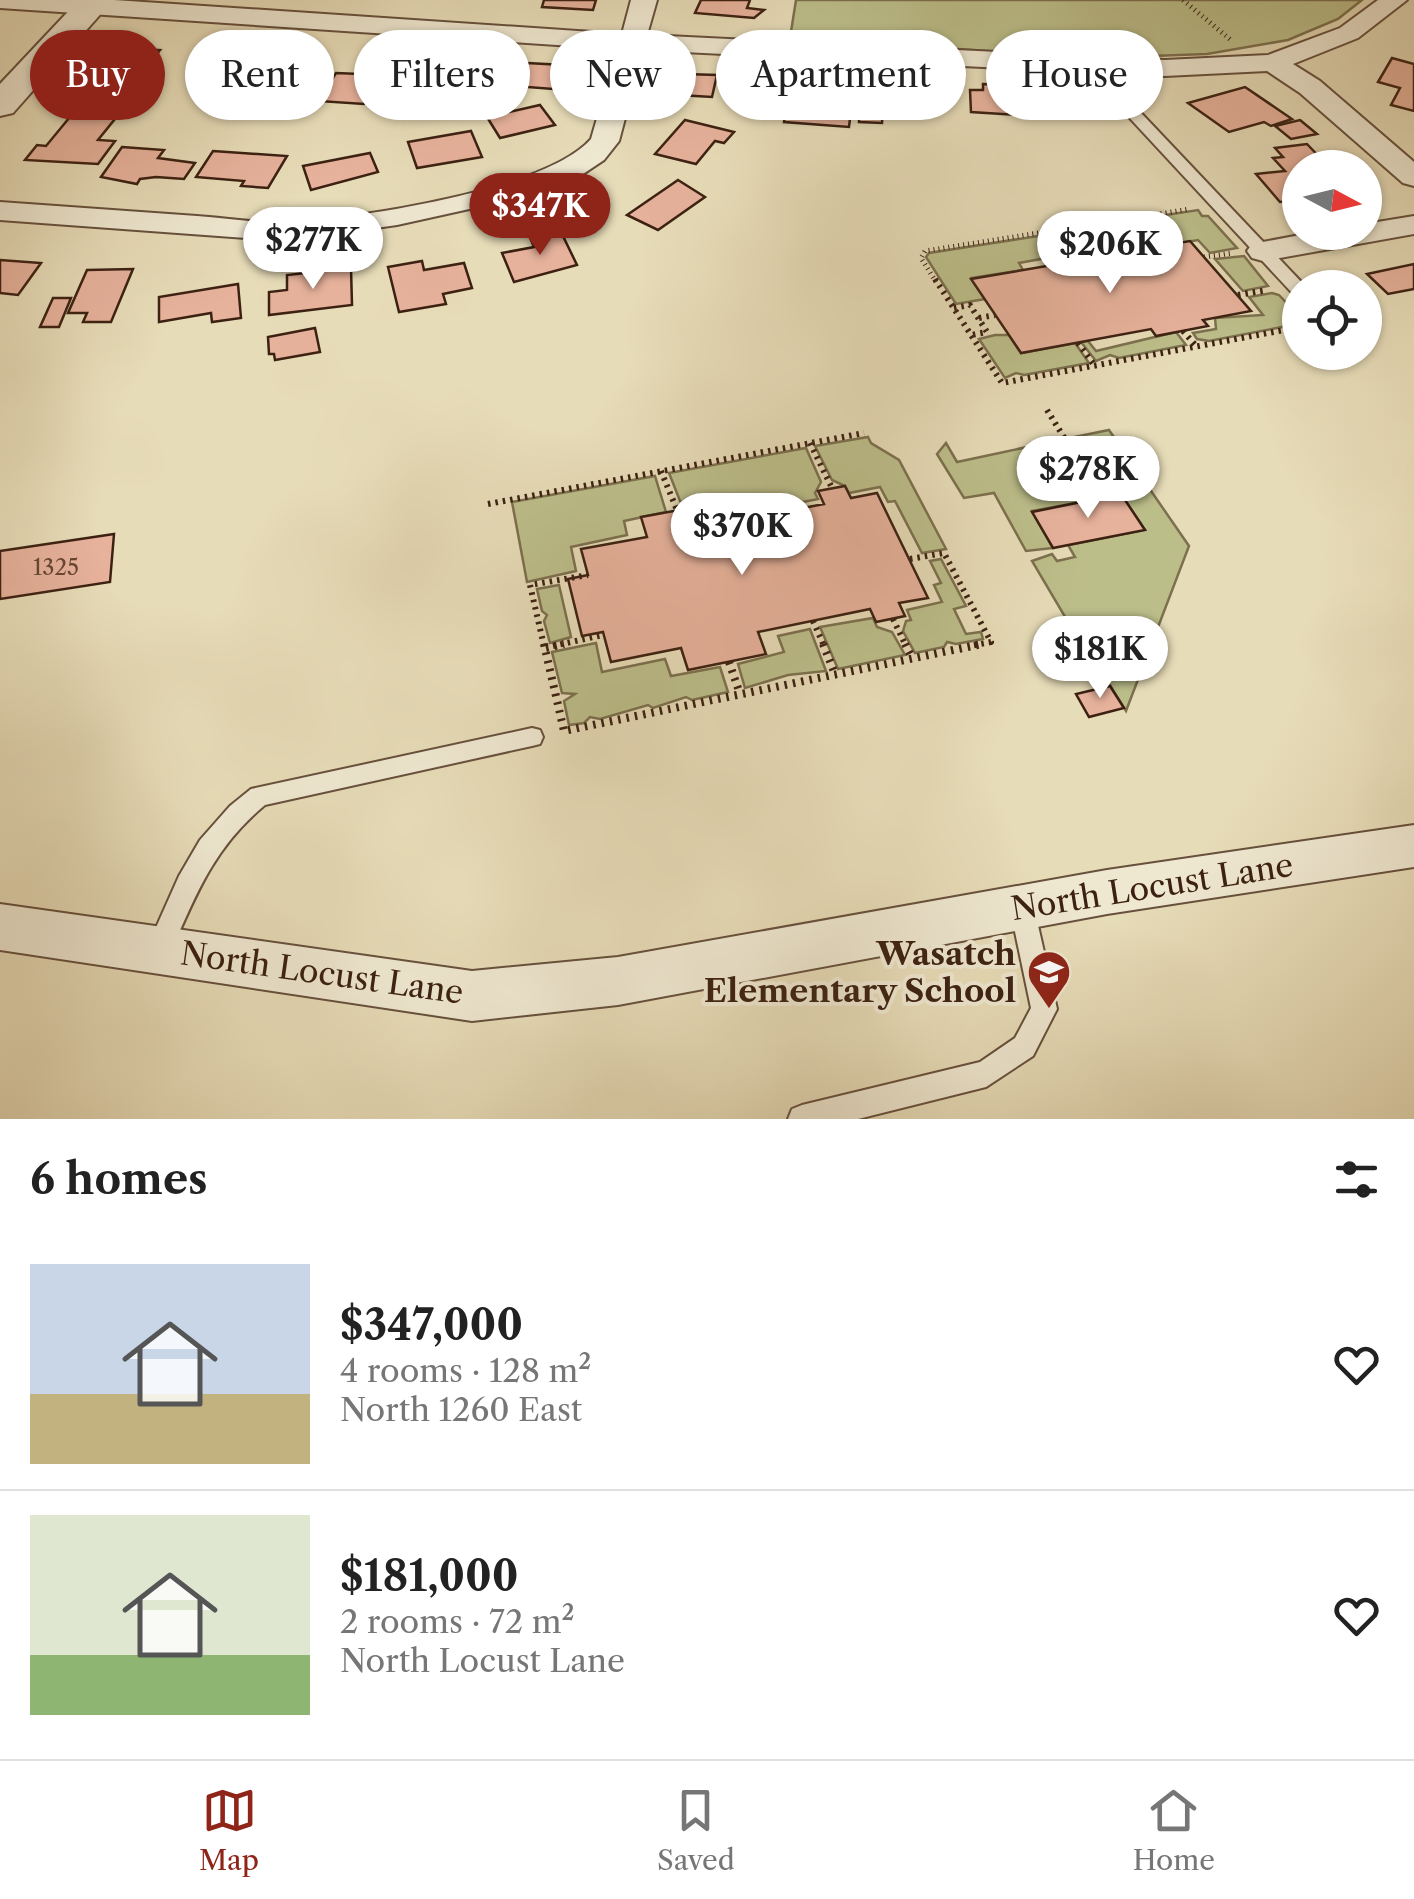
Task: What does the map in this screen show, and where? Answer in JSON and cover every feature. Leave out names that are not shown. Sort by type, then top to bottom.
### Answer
[{"type":"street","points":[[0,0],[94,3],[550,36]]},
{"type":"street","points":[[635,30],[644,0]]},
{"type":"street","points":[[1163,67],[1272,64],[1349,33],[1394,0]]},
{"type":"street","points":[[0,105],[94,3]]},
{"type":"street","points":[[696,46],[986,62]]},
{"type":"street","points":[[1272,64],[1310,88],[1414,176]]},
{"type":"street","points":[[0,211],[285,232],[326,228],[544,180],[588,158],[604,141],[610,120]]},
{"type":"street","points":[[1254,251],[1414,225]]},
{"type":"street","name":"North Locust Lane","points":[[0,927],[472,996],[618,981],[1022,908],[1414,846]]},
{"type":"lane","points":[[1138,120],[1254,251],[1282,275]]},
{"type":"lane","points":[[159,950],[204,850],[232,816],[260,796],[532,737]]},
{"type":"lane","points":[[802,1119],[986,1074],[1024,1046],[1044,1009],[1022,908]]},
{"type":"path","points":[[1183,0],[1241,48]]},
{"type":"path","points":[[1204,206],[926,251],[921,258],[1002,383],[1282,330]]},
{"type":"path","points":[[1075,227],[1087,243],[1132,237],[1119,220]]},
{"type":"path","points":[[1107,240],[1114,247]]},
{"type":"path","points":[[1204,257],[1254,251]]},
{"type":"path","points":[[1238,295],[1278,288]]},
{"type":"path","points":[[954,308],[970,305],[988,332],[971,335]]},
{"type":"path","points":[[978,318],[995,314]]},
{"type":"path","points":[[1183,331],[1196,347]]},
{"type":"path","points":[[1078,343],[1095,366]]},
{"type":"path","points":[[1046,410],[1102,498]]},
{"type":"path","points":[[488,504],[864,433]]},
{"type":"path","points":[[810,443],[832,488]]},
{"type":"path","points":[[661,471],[677,510]]},
{"type":"path","points":[[588,575],[530,585],[564,731],[991,642],[944,553],[910,559]]},
{"type":"path","points":[[893,619],[912,658]]},
{"type":"path","points":[[813,621],[835,674]]},
{"type":"path","points":[[545,648],[603,636]]},
{"type":"path","points":[[728,662],[740,694]]},
{"type":"green space","points":[[796,0],[1362,0],[1338,19],[1288,40],[1207,54],[1163,56],[1163,30],[986,30],[986,51],[966,50],[966,30],[791,30]]},
{"type":"green space","points":[[1198,210],[1237,248],[1210,253],[1198,240],[1150,248],[1127,221]]},
{"type":"green space","points":[[1070,231],[1085,251],[1019,263],[1023,270],[972,278],[985,299],[956,304],[926,257],[929,253]]},
{"type":"green space","points":[[1244,256],[1268,286],[1243,291],[1215,259]]},
{"type":"green space","points":[[1279,295],[1282,327],[1209,341],[1197,339],[1193,333],[1216,329],[1215,318],[1263,315],[1249,297]]},
{"type":"green space","points":[[1176,332],[1186,345],[1119,358],[1110,355],[1096,361],[1081,342],[1088,341],[1096,351]]},
{"type":"green space","points":[[1009,335],[1021,353],[1075,343],[1089,363],[1005,378],[979,339]]},
{"type":"green space","points":[[1109,430],[1189,546],[1126,711],[1101,671],[1097,671],[1032,561],[1052,554],[1057,561],[1075,557],[1068,545],[1145,530],[1121,494],[1107,497],[1069,438]]},
{"type":"green space","points":[[868,437],[871,443],[899,460],[946,549],[922,553],[895,501],[888,502],[880,487],[849,493],[845,486],[832,480],[815,446]]},
{"type":"green space","points":[[1060,440],[1097,499],[1032,511],[1053,548],[1026,551],[994,493],[964,498],[937,454],[946,443],[957,462]]},
{"type":"green space","points":[[806,448],[821,482],[815,493],[818,499],[731,516],[725,502],[682,506],[669,473]]},
{"type":"green space","points":[[655,476],[666,512],[624,521],[627,535],[571,547],[576,571],[527,582],[512,502]]},
{"type":"green space","points":[[941,559],[966,606],[954,609],[966,634],[981,632],[983,639],[947,642],[944,647],[915,653],[903,631],[906,621],[911,620],[907,610],[942,602],[934,585],[941,583],[930,561]]},
{"type":"green space","points":[[559,585],[571,637],[550,643],[544,621],[547,615],[542,611],[537,589]]},
{"type":"green space","points":[[873,618],[877,627],[892,632],[905,655],[838,669],[820,627]]},
{"type":"green space","points":[[810,629],[826,671],[788,675],[745,688],[738,664],[784,652],[778,636]]},
{"type":"green space","points":[[596,643],[602,672],[665,659],[671,676],[720,667],[728,692],[692,700],[686,697],[653,708],[648,705],[569,725],[564,701],[575,694],[562,693],[552,652]]},
{"type":"building","points":[[544,0],[596,0],[593,10],[542,7]]},
{"type":"building","points":[[701,0],[750,0],[747,8],[764,10],[754,18],[695,13]]},
{"type":"building","points":[[1392,58],[1414,64],[1414,111],[1391,105],[1400,88],[1378,82]]},
{"type":"building","points":[[530,63],[550,64],[550,89],[530,87]]},
{"type":"building","points":[[336,73],[354,74],[354,103],[334,102]]},
{"type":"building","points":[[696,74],[716,75],[712,97],[696,96]]},
{"type":"building","points":[[986,84],[986,113],[971,112],[970,90],[983,90]]},
{"type":"building","points":[[1245,87],[1292,119],[1229,132],[1188,103]]},
{"type":"building","points":[[540,105],[555,125],[500,138],[489,120],[530,120],[530,107]]},
{"type":"building","points":[[67,120],[114,120],[98,140],[115,141],[98,164],[25,160],[37,145],[46,146]]},
{"type":"building","points":[[685,120],[734,132],[724,143],[715,141],[696,164],[655,154]]},
{"type":"building","points":[[784,120],[850,120],[849,127]]},
{"type":"building","points":[[1300,120],[1317,134],[1291,139],[1275,126]]},
{"type":"building","points":[[471,131],[482,157],[417,168],[408,142]]},
{"type":"building","points":[[1307,144],[1313,150],[1282,150],[1282,156],[1275,148]]},
{"type":"building","points":[[122,147],[164,150],[158,158],[195,163],[184,179],[156,177],[140,179],[137,184],[101,177]]},
{"type":"building","points":[[213,151],[287,156],[268,188],[241,186],[244,181],[196,177]]},
{"type":"building","points":[[370,153],[378,172],[311,190],[303,166]]},
{"type":"building","points":[[1282,171],[1282,202],[1280,202],[1256,174]]},
{"type":"building","points":[[678,180],[705,197],[658,230],[627,215]]},
{"type":"building","points":[[562,234],[577,265],[514,282],[502,253],[534,247],[531,240]]},
{"type":"building","points":[[1190,241],[1251,311],[1203,320],[1208,326],[1156,336],[1151,329],[1021,353],[971,279],[1093,258],[1089,252],[1114,247],[1138,243],[1143,249]]},
{"type":"building","points":[[0,260],[41,263],[18,295],[0,293]]},
{"type":"building","points":[[422,261],[424,270],[464,263],[472,288],[443,294],[446,304],[399,312],[388,267]]},
{"type":"building","points":[[1414,264],[1414,289],[1388,294],[1382,288],[1382,271]]},
{"type":"building","points":[[351,268],[352,305],[269,315],[269,292],[287,290],[287,275]]},
{"type":"building","points":[[133,269],[111,322],[83,322],[87,313],[68,313],[87,270]]},
{"type":"building","points":[[238,284],[241,318],[212,322],[211,313],[159,322],[159,297]]},
{"type":"building","points":[[53,298],[71,298],[59,327],[40,327]]},
{"type":"building","points":[[315,328],[320,352],[275,360],[274,354],[269,354],[268,337]]},
{"type":"building","points":[[845,486],[851,498],[877,493],[928,598],[899,603],[905,616],[876,622],[870,609],[758,632],[766,654],[688,670],[681,648],[611,662],[603,632],[582,636],[568,579],[588,575],[581,549],[647,537],[641,517],[712,504],[719,524],[824,504],[818,491]]},
{"type":"building","points":[[1121,494],[1145,530],[1053,548],[1032,512]]},
{"type":"building","points":[[114,534],[110,582],[0,599],[0,551]]},
{"type":"building","points":[[1110,686],[1124,708],[1089,717],[1076,694]]},
{"type":"place","name":"Wasatch Elementary School","points":[[1049,1010]]}]
